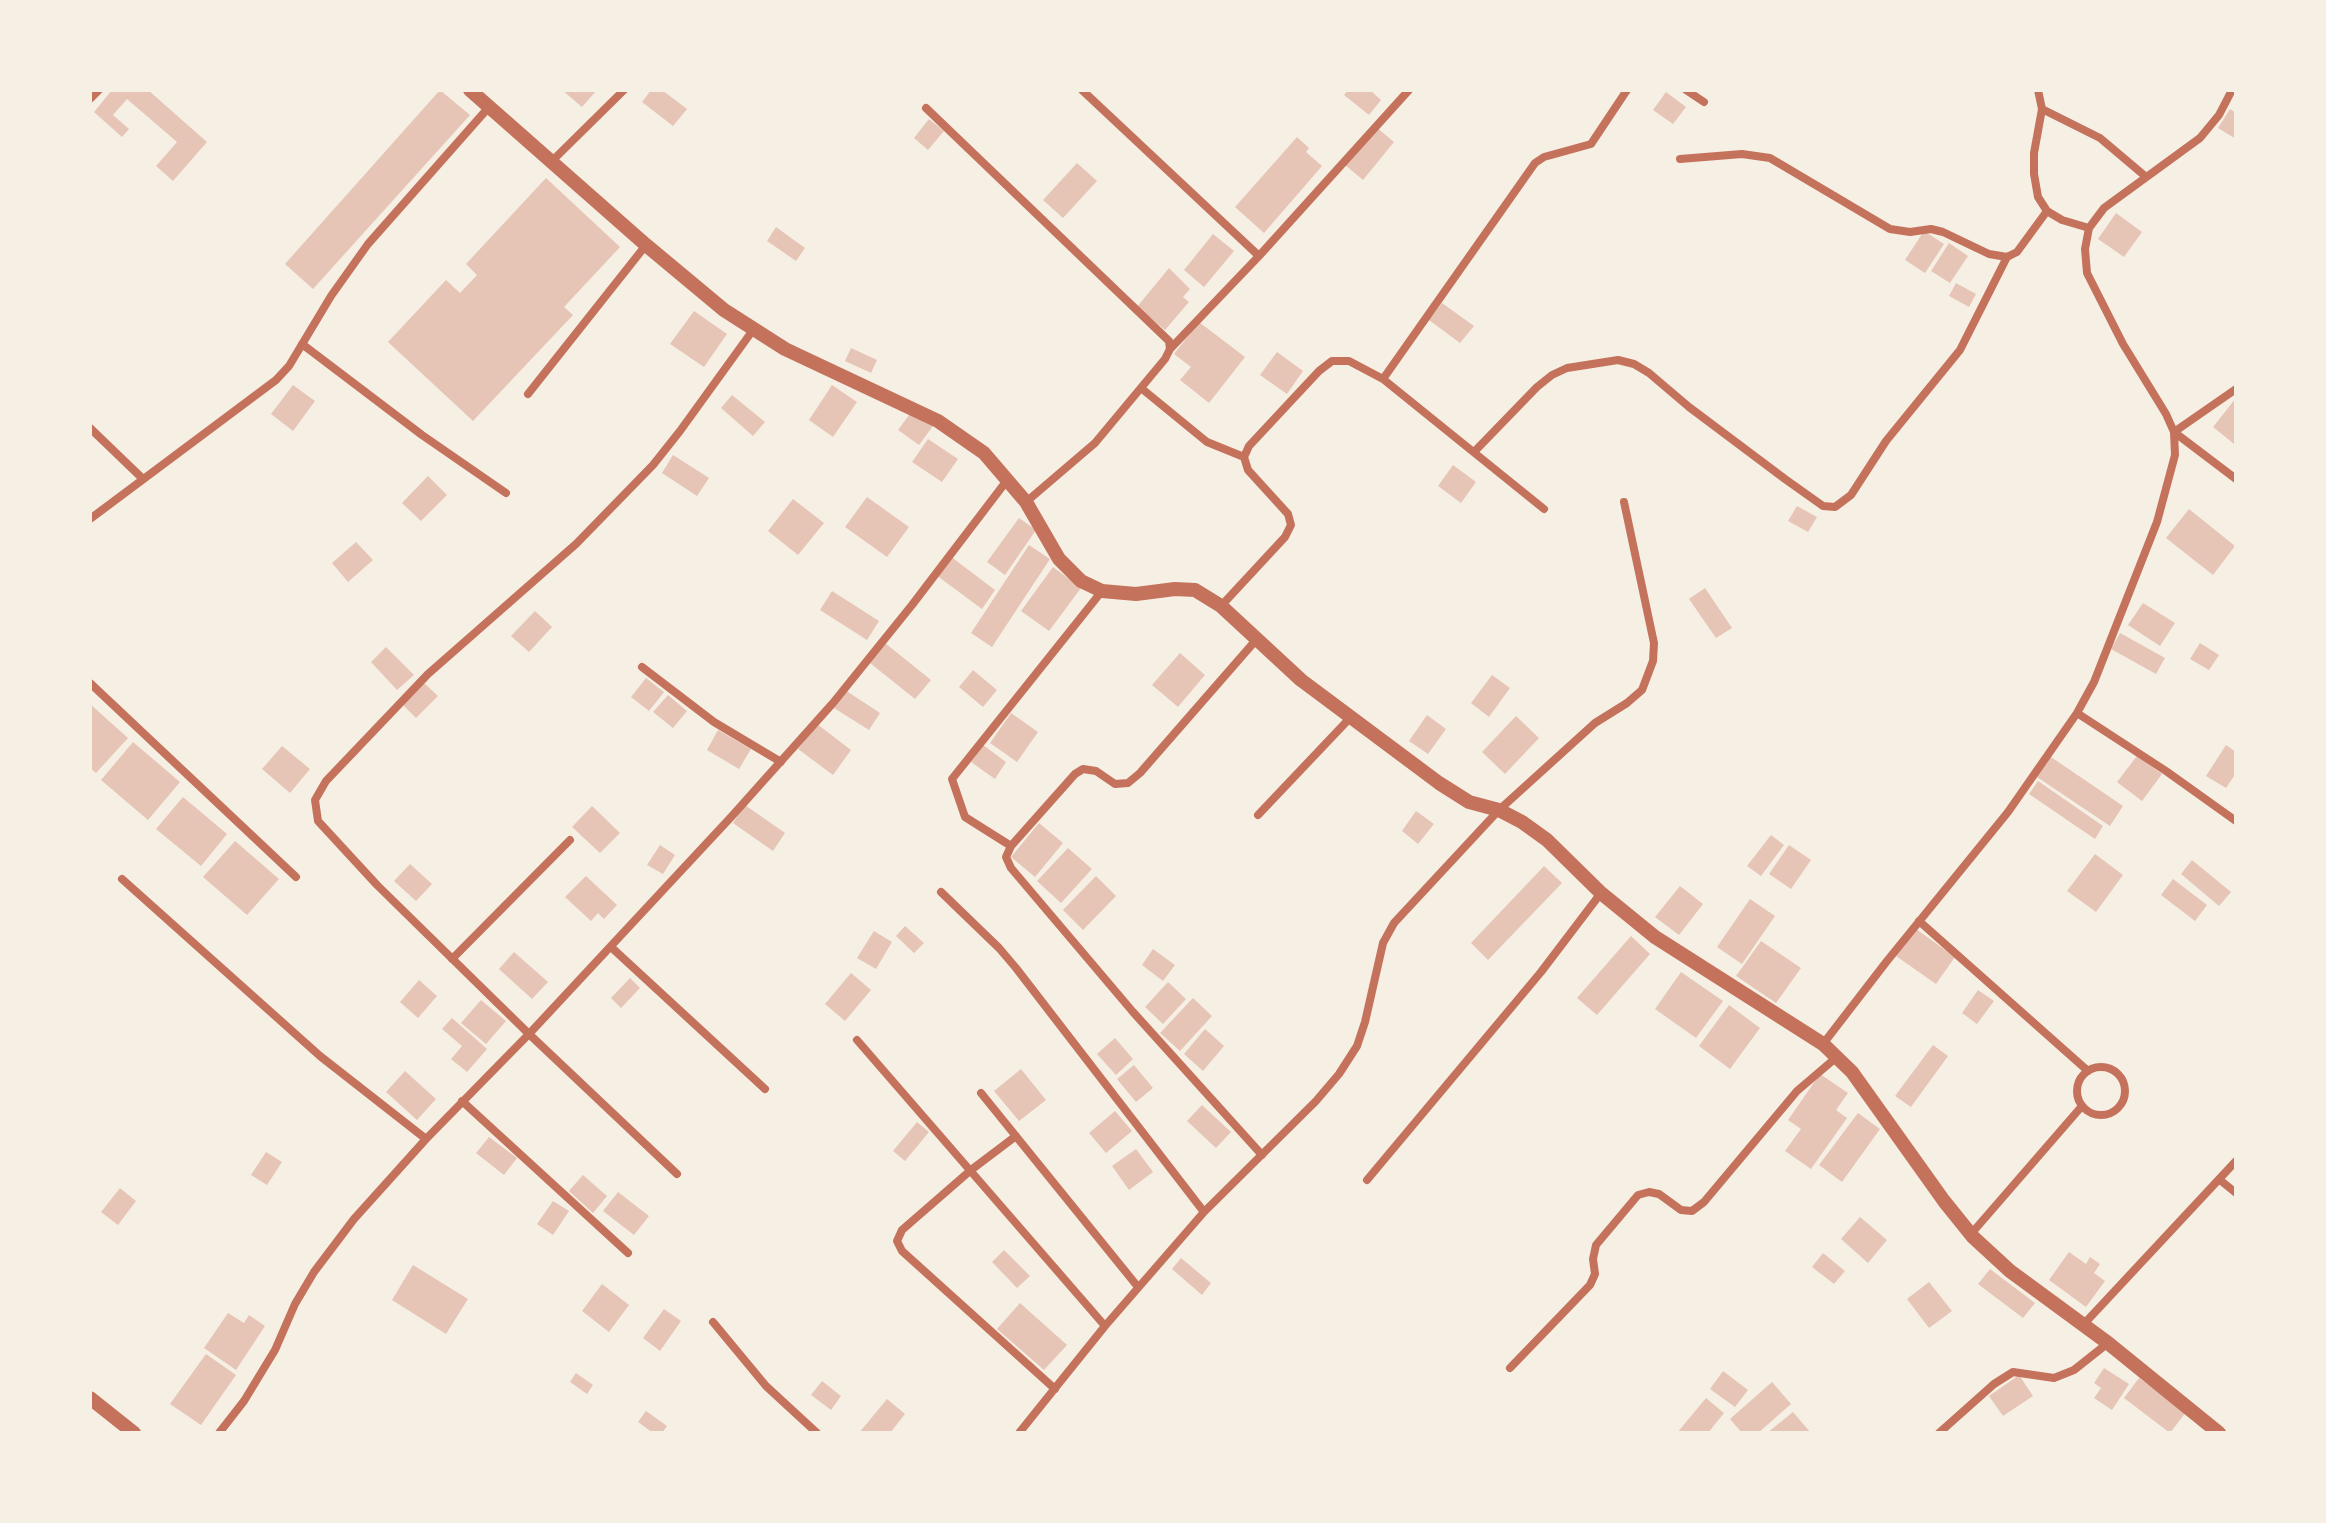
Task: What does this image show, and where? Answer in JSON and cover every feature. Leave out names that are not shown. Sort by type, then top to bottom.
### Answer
[{"type":"street","points":[[90,99],[99,90]]},
{"type":"street","points":[[470,90],[724,310],[785,349],[938,421],[984,453],[1026,502],[1059,559],[1081,581],[1102,591],[1136,594],[1195,590],[1221,606],[1256,640],[1350,718],[1439,783],[1469,802],[1499,810],[1522,822],[1547,840],[1601,893],[1655,937],[1823,1044],[1852,1072],[1971,1234],[2010,1271],[2108,1343],[2219,1433]]},
{"type":"street","points":[[551,162],[624,90]]},
{"type":"street","points":[[1082,90],[1259,256]]},
{"type":"street","points":[[1026,502],[1095,443],[1170,349],[1409,90]]},
{"type":"street","points":[[1383,379],[1535,163],[1544,157],[1591,144],[1627,90]]},
{"type":"street","points":[[1686,90],[1704,102]]},
{"type":"street","points":[[2038,90],[2042,109],[2034,153],[2038,197],[2047,211],[2062,220],[2089,228]]},
{"type":"street","points":[[1823,1044],[2008,812],[2077,713],[2104,657],[2157,522],[2175,455],[2174,432],[2166,414],[2123,344],[2087,273],[2085,249],[2089,228],[2104,208],[2200,138],[2219,115],[2232,90]]},
{"type":"street","points":[[90,519],[264,391],[289,366],[331,296],[368,244],[489,107]]},
{"type":"street","points":[[926,108],[1169,341],[1170,349]]},
{"type":"street","points":[[2042,109],[2100,138],[2145,176]]},
{"type":"street","points":[[1680,159],[1742,154],[1762,156],[1890,229],[1910,232],[1931,229],[1989,254],[2007,257],[2017,252],[2047,211]]},
{"type":"street","points":[[528,394],[646,245]]},
{"type":"street","points":[[1474,452],[1552,375],[1567,368],[1618,360],[1634,364],[1649,373],[1785,479],[1823,506],[1835,507],[1851,495],[1886,441],[1960,350],[2007,257]]},
{"type":"street","points":[[677,1174],[377,885],[318,821],[315,800],[326,781],[428,674],[576,544],[653,465],[753,330]]},
{"type":"street","points":[[302,344],[422,435],[506,493]]},
{"type":"street","points":[[1244,457],[1259,436],[1319,371],[1332,361],[1349,361],[1383,379],[1544,509]]},
{"type":"street","points":[[1141,388],[1207,442],[1244,457]]},
{"type":"street","points":[[2174,432],[2236,389]]},
{"type":"street","points":[[90,428],[143,479]]},
{"type":"street","points":[[2174,432],[2236,479]]},
{"type":"street","points":[[1221,606],[1285,537],[1291,525],[1288,514],[1248,470],[1244,457]]},
{"type":"street","points":[[219,1433],[244,1401],[275,1350],[295,1304],[314,1272],[354,1219],[781,762],[912,605],[1008,478]]},
{"type":"street","points":[[1019,1433],[1105,1326],[1204,1212],[1316,1101],[1339,1074],[1357,1046],[1383,943],[1394,923],[1499,810],[1595,723],[1642,690],[1653,661],[1654,643],[1624,502]]},
{"type":"street","points":[[1011,846],[965,817],[952,779],[1102,591]]},
{"type":"street","points":[[1256,640],[1140,773],[1128,783],[1115,784],[1096,771],[1083,769],[1075,774],[1011,846],[1006,857],[1011,868],[1133,1012],[1262,1155]]},
{"type":"street","points":[[642,667],[714,722],[781,762]]},
{"type":"street","points":[[90,683],[296,877]]},
{"type":"street","points":[[2077,713],[2236,821]]},
{"type":"street","points":[[1258,815],[1350,718]]},
{"type":"street","points":[[452,959],[570,840]]},
{"type":"street","points":[[122,879],[320,1056],[426,1139]]},
{"type":"street","points":[[941,892],[1016,968],[1204,1212]]},
{"type":"street","points":[[1367,1180],[1541,972],[1601,893]]},
{"type":"street","points":[[1919,921],[2088,1071]]},
{"type":"street","points":[[611,947],[765,1089]]},
{"type":"street","points":[[857,1040],[1105,1326]]},
{"type":"street","points":[[1510,1368],[1590,1285],[1595,1274],[1593,1259],[1596,1245],[1638,1195],[1649,1192],[1659,1194],[1681,1210],[1692,1211],[1704,1202],[1797,1091],[1838,1056]]},
{"type":"street","points":[[2095,1067],[2112,1069],[2123,1080],[2123,1102],[2112,1113],[2096,1115],[2082,1106],[2077,1091],[2082,1076],[2088,1071],[2095,1067]]},
{"type":"street","points":[[981,1093],[1138,1287]]},
{"type":"street","points":[[462,1101],[628,1253]]},
{"type":"street","points":[[1971,1234],[2082,1106]]},
{"type":"street","points":[[1016,1136],[902,1230],[897,1241],[902,1251],[1055,1389]]},
{"type":"street","points":[[2083,1325],[2236,1161]]},
{"type":"street","points":[[2220,1180],[2236,1193]]},
{"type":"street","points":[[713,1322],[766,1386],[817,1433]]},
{"type":"street","points":[[1939,1433],[1994,1384],[2013,1372],[2054,1378],[2074,1370],[2108,1343]]},
{"type":"street","points":[[90,1398],[134,1433]]},
{"type":"building","points":[[112,90],[148,90],[207,142],[173,181],[156,166],[177,142],[127,99],[113,115],[129,129],[122,137],[94,112]]},
{"type":"building","points":[[440,90],[470,115],[313,289],[285,264]]},
{"type":"building","points":[[562,90],[597,90],[582,107]]},
{"type":"building","points":[[651,90],[662,90],[687,109],[673,126],[642,102]]},
{"type":"building","points":[[1348,90],[1370,90],[1381,100],[1369,115],[1344,95]]},
{"type":"building","points":[[1666,92],[1686,107],[1673,124],[1653,110]]},
{"type":"building","points":[[2230,109],[2236,113],[2236,139],[2218,128]]},
{"type":"building","points":[[929,119],[944,131],[928,150],[914,138]]},
{"type":"building","points":[[1376,127],[1394,142],[1363,180],[1345,165]]},
{"type":"building","points":[[1297,137],[1309,148],[1306,152],[1322,166],[1264,233],[1235,207]]},
{"type":"building","points":[[1077,163],[1097,181],[1063,218],[1043,200]]},
{"type":"building","points":[[546,178],[620,247],[564,307],[573,315],[473,421],[388,342],[446,280],[460,293],[477,275],[466,264]]},
{"type":"building","points":[[2116,213],[2142,232],[2124,257],[2098,239]]},
{"type":"building","points":[[776,227],[805,248],[796,261],[767,241]]},
{"type":"building","points":[[1924,231],[1944,244],[1925,273],[1905,260]]},
{"type":"building","points":[[1213,234],[1234,251],[1204,287],[1184,270]]},
{"type":"building","points":[[1949,243],[1968,256],[1950,283],[1931,271]]},
{"type":"building","points":[[1169,268],[1190,289],[1183,297],[1189,302],[1165,330],[1137,307]]},
{"type":"building","points":[[1956,283],[1976,294],[1969,307],[1949,296]]},
{"type":"building","points":[[1442,303],[1474,326],[1460,343],[1429,320]]},
{"type":"building","points":[[694,311],[727,334],[704,367],[670,344]]},
{"type":"building","points":[[1199,322],[1245,357],[1209,403],[1180,380],[1191,367],[1174,354]]},
{"type":"building","points":[[851,348],[877,360],[871,373],[845,361]]},
{"type":"building","points":[[1277,352],[1303,371],[1287,394],[1260,375]]},
{"type":"building","points":[[293,385],[315,401],[293,431],[271,414]]},
{"type":"building","points":[[832,385],[857,402],[833,437],[809,420]]},
{"type":"building","points":[[732,395],[765,422],[753,436],[721,408]]},
{"type":"building","points":[[2236,398],[2236,442],[2234,444],[2213,427]]},
{"type":"building","points":[[912,411],[933,426],[919,445],[898,430]]},
{"type":"building","points":[[928,439],[958,459],[942,482],[912,462]]},
{"type":"building","points":[[673,455],[709,478],[697,496],[662,473]]},
{"type":"building","points":[[1453,465],[1476,482],[1461,503],[1438,486]]},
{"type":"building","points":[[428,476],[447,495],[421,521],[402,503]]},
{"type":"building","points":[[867,497],[909,527],[887,557],[845,527]]},
{"type":"building","points":[[793,499],[824,523],[798,555],[768,531]]},
{"type":"building","points":[[1797,506],[1817,517],[1808,532],[1788,521]]},
{"type":"building","points":[[2189,509],[2235,546],[2213,575],[2166,538]]},
{"type":"building","points":[[1019,518],[1036,530],[1005,575],[987,562]]},
{"type":"building","points":[[356,542],[373,560],[348,582],[332,563]]},
{"type":"building","points":[[1029,545],[1050,559],[992,647],[971,633]]},
{"type":"building","points":[[950,556],[995,590],[982,609],[936,575]]},
{"type":"building","points":[[1053,567],[1081,588],[1049,631],[1021,611]]},
{"type":"building","points":[[1705,588],[1732,628],[1716,638],[1689,599]]},
{"type":"building","points":[[832,591],[879,621],[867,640],[820,610]]},
{"type":"building","points":[[2143,603],[2175,623],[2160,646],[2128,625]]},
{"type":"building","points":[[535,611],[552,627],[529,652],[511,636]]},
{"type":"building","points":[[2120,633],[2165,658],[2156,674],[2111,649]]},
{"type":"building","points":[[885,643],[931,680],[915,699],[870,663]]},
{"type":"building","points":[[2200,643],[2219,655],[2209,670],[2190,659]]},
{"type":"building","points":[[386,647],[414,675],[397,690],[371,662]]},
{"type":"building","points":[[1180,653],[1205,675],[1178,707],[1152,685]]},
{"type":"building","points":[[973,670],[997,690],[983,707],[959,687]]},
{"type":"building","points":[[1492,675],[1510,688],[1489,717],[1471,703]]},
{"type":"building","points":[[646,678],[664,692],[649,711],[631,697]]},
{"type":"building","points":[[424,683],[438,696],[416,718],[403,705]]},
{"type":"building","points":[[845,690],[880,713],[869,730],[834,708]]},
{"type":"building","points":[[668,695],[687,711],[673,728],[653,712]]},
{"type":"building","points":[[90,704],[128,738],[96,773],[90,768]]},
{"type":"building","points":[[1011,713],[1038,732],[1017,762],[990,743]]},
{"type":"building","points":[[1427,715],[1446,729],[1428,754],[1409,741]]},
{"type":"building","points":[[1516,716],[1539,738],[1505,774],[1482,752]]},
{"type":"building","points":[[817,724],[851,750],[833,775],[798,749]]},
{"type":"building","points":[[718,730],[751,749],[739,769],[707,750]]},
{"type":"building","points":[[133,742],[180,782],[148,820],[101,780]]},
{"type":"building","points":[[983,745],[1006,762],[995,779],[971,762]]},
{"type":"building","points":[[2226,745],[2236,752],[2236,773],[2226,788],[2206,776]]},
{"type":"building","points":[[282,746],[310,769],[290,793],[262,769]]},
{"type":"building","points":[[2137,756],[2162,774],[2142,801],[2117,782]]},
{"type":"building","points":[[2051,757],[2123,806],[2110,826],[2037,777]]},
{"type":"building","points":[[2038,781],[2103,826],[2095,839],[2029,794]]},
{"type":"building","points":[[183,797],[227,834],[201,866],[156,829]]},
{"type":"building","points":[[745,805],[785,833],[773,851],[733,823]]},
{"type":"building","points":[[592,806],[620,833],[600,853],[572,827]]},
{"type":"building","points":[[1416,811],[1434,824],[1418,844],[1402,831]]},
{"type":"building","points":[[1039,823],[1063,843],[1035,877],[1011,857]]},
{"type":"building","points":[[1771,835],[1784,845],[1761,876],[1747,866]]},
{"type":"building","points":[[235,841],[279,879],[247,915],[203,877]]},
{"type":"building","points":[[660,845],[675,855],[663,874],[647,865]]},
{"type":"building","points":[[1789,845],[1811,860],[1791,889],[1769,874]]},
{"type":"building","points":[[1068,848],[1092,869],[1061,903],[1037,881]]},
{"type":"building","points":[[2095,854],[2123,875],[2096,912],[2067,891]]},
{"type":"building","points":[[2192,860],[2231,892],[2219,906],[2181,874]]},
{"type":"building","points":[[410,864],[432,884],[416,901],[394,881]]},
{"type":"building","points":[[1544,866],[1562,883],[1488,960],[1471,943]]},
{"type":"building","points":[[586,876],[617,905],[604,919],[598,913],[591,921],[565,897]]},
{"type":"building","points":[[1096,876],[1116,896],[1083,930],[1063,910]]},
{"type":"building","points":[[2173,879],[2207,905],[2195,921],[2161,895]]},
{"type":"building","points":[[1680,886],[1703,904],[1679,935],[1655,917]]},
{"type":"building","points":[[1750,899],[1775,916],[1742,964],[1717,947]]},
{"type":"building","points":[[905,926],[924,943],[914,953],[896,936]]},
{"type":"building","points":[[1916,929],[1955,957],[1936,984],[1896,956]]},
{"type":"building","points":[[874,931],[892,942],[876,969],[857,958]]},
{"type":"building","points":[[1631,936],[1650,954],[1597,1015],[1577,998]]},
{"type":"building","points":[[1761,941],[1801,968],[1776,1003],[1736,976]]},
{"type":"building","points":[[1153,949],[1175,965],[1163,981],[1142,965]]},
{"type":"building","points":[[514,952],[548,982],[532,999],[499,969]]},
{"type":"building","points":[[1681,972],[1723,1001],[1696,1038],[1655,1009]]},
{"type":"building","points":[[851,973],[871,990],[845,1021],[825,1004]]},
{"type":"building","points":[[630,978],[640,988],[621,1008],[611,998]]},
{"type":"building","points":[[419,980],[437,996],[418,1018],[400,1002]]},
{"type":"building","points":[[1168,982],[1186,999],[1163,1024],[1145,1007]]},
{"type":"building","points":[[1978,990],[1994,1001],[1977,1024],[1962,1013]]},
{"type":"building","points":[[1193,998],[1212,1016],[1180,1051],[1160,1033]]},
{"type":"building","points":[[481,1000],[506,1021],[486,1044],[461,1023]]},
{"type":"building","points":[[1729,1005],[1760,1028],[1730,1069],[1699,1046]]},
{"type":"building","points":[[452,1018],[487,1049],[467,1072],[451,1059],[462,1046],[442,1029]]},
{"type":"building","points":[[1205,1029],[1224,1046],[1203,1071],[1184,1054]]},
{"type":"building","points":[[1115,1038],[1133,1059],[1116,1075],[1097,1054]]},
{"type":"building","points":[[1933,1045],[1948,1056],[1911,1107],[1895,1096]]},
{"type":"building","points":[[1134,1065],[1153,1088],[1136,1102],[1117,1079]]},
{"type":"building","points":[[1021,1069],[1046,1100],[1019,1121],[994,1091]]},
{"type":"building","points":[[405,1071],[436,1099],[417,1120],[386,1092]]},
{"type":"building","points":[[1820,1074],[1848,1093],[1836,1110],[1847,1118],[1811,1169],[1785,1151],[1801,1129],[1788,1120]]},
{"type":"building","points":[[1202,1105],[1231,1132],[1216,1148],[1187,1121]]},
{"type":"building","points":[[1115,1111],[1132,1131],[1106,1153],[1089,1133]]},
{"type":"building","points":[[1858,1113],[1880,1129],[1842,1182],[1819,1165]]},
{"type":"building","points":[[917,1122],[929,1132],[905,1161],[893,1151]]},
{"type":"building","points":[[489,1137],[517,1158],[504,1175],[476,1153]]},
{"type":"building","points":[[1136,1149],[1153,1172],[1129,1190],[1112,1166]]},
{"type":"building","points":[[266,1152],[282,1162],[267,1185],[251,1175]]},
{"type":"building","points":[[583,1175],[607,1196],[593,1213],[569,1191]]},
{"type":"building","points":[[120,1188],[136,1201],[118,1225],[101,1212]]},
{"type":"building","points":[[618,1192],[649,1216],[634,1235],[603,1211]]},
{"type":"building","points":[[553,1201],[569,1211],[553,1235],[537,1224]]},
{"type":"building","points":[[1860,1217],[1887,1240],[1868,1263],[1841,1239]]},
{"type":"building","points":[[1004,1250],[1030,1276],[1017,1288],[992,1262]]},
{"type":"building","points":[[2069,1252],[2086,1264],[2090,1257],[2100,1264],[2094,1273],[2105,1281],[2086,1307],[2049,1280]]},
{"type":"building","points":[[1823,1253],[1845,1271],[1834,1284],[1812,1267]]},
{"type":"building","points":[[1181,1258],[1211,1283],[1202,1295],[1172,1269]]},
{"type":"building","points":[[413,1265],[468,1299],[446,1334],[392,1300]]},
{"type":"building","points":[[1990,1269],[2035,1303],[2023,1318],[1978,1284]]},
{"type":"building","points":[[1929,1282],[1952,1311],[1929,1328],[1907,1299]]},
{"type":"building","points":[[602,1284],[629,1305],[609,1332],[582,1311]]},
{"type":"building","points":[[1020,1303],[1067,1345],[1044,1370],[997,1329]]},
{"type":"building","points":[[664,1309],[681,1321],[660,1351],[643,1338]]},
{"type":"building","points":[[228,1313],[244,1323],[249,1315],[265,1326],[236,1370],[204,1348]]},
{"type":"building","points":[[206,1354],[236,1375],[201,1425],[170,1404]]},
{"type":"building","points":[[2104,1368],[2129,1384],[2112,1410],[2094,1398],[2101,1388],[2094,1383]]},
{"type":"building","points":[[1723,1371],[1748,1390],[1735,1407],[1710,1389]]},
{"type":"building","points":[[576,1373],[593,1385],[587,1394],[570,1382]]},
{"type":"building","points":[[2019,1375],[2033,1396],[2003,1416],[1989,1396]]},
{"type":"building","points":[[2139,1378],[2186,1412],[2170,1433],[2124,1398]]},
{"type":"building","points":[[822,1381],[841,1396],[831,1410],[811,1395]]},
{"type":"building","points":[[1772,1382],[1791,1404],[1758,1433],[1742,1433],[1730,1419]]},
{"type":"building","points":[[1706,1398],[1724,1413],[1708,1433],[1677,1433]]},
{"type":"building","points":[[887,1399],[905,1414],[890,1433],[859,1433]]},
{"type":"building","points":[[646,1411],[667,1426],[662,1433],[653,1433],[638,1422]]},
{"type":"building","points":[[1793,1412],[1811,1433],[1767,1433]]}]
